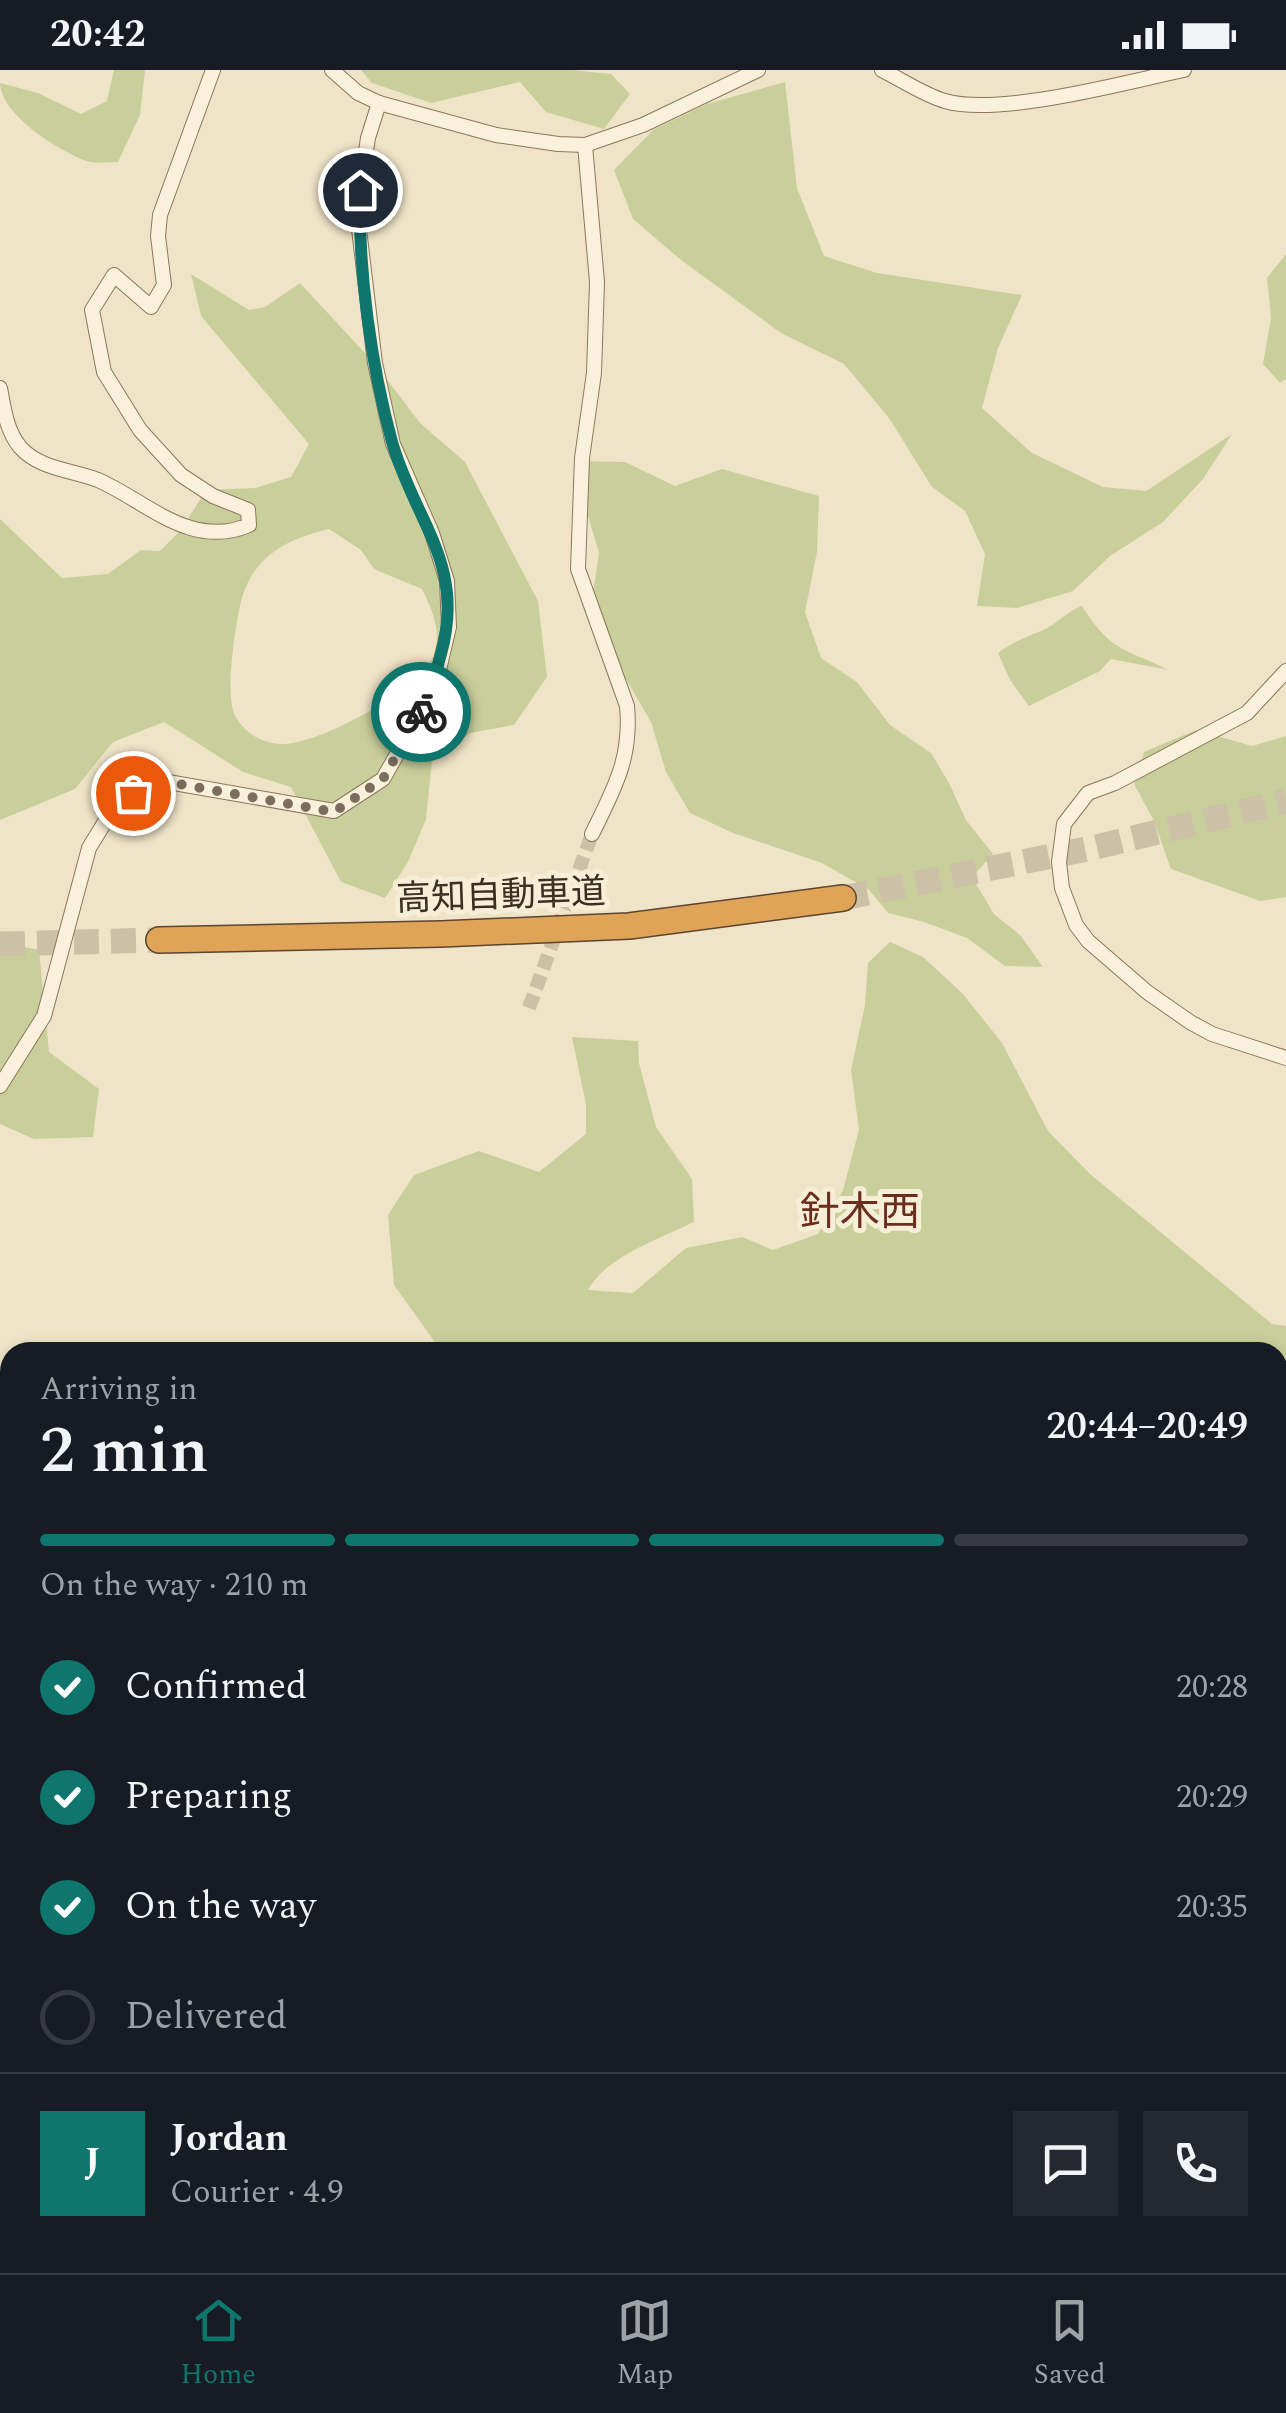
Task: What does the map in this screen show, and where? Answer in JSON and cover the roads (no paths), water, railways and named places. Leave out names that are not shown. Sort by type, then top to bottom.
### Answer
[{"type":"highway","name":"高知自動車道","points":[[160,940],[629,926],[843,898]]},
{"type":"street","points":[[0,388],[8,427],[20,448],[41,463],[103,483],[170,523],[202,530],[235,531],[248,525],[248,510],[213,496],[181,475],[140,430],[104,372],[92,310],[114,275],[151,307],[164,285],[158,236],[160,215],[213,70]]},
{"type":"street","points":[[332,70],[358,93],[379,104],[496,135],[558,144],[585,144],[643,125],[758,70]]},
{"type":"street","points":[[882,70],[944,101],[973,106],[1013,103],[1184,70]]},
{"type":"street","points":[[0,1086],[44,1016],[90,848],[114,807],[151,779],[334,812],[383,779],[435,687],[449,627],[447,581],[432,533],[393,444],[375,362],[359,230],[368,138],[379,104]]},
{"type":"street","points":[[585,144],[597,282],[594,374],[582,458],[578,570],[628,721],[623,770],[592,834]]},
{"type":"street","points":[[1286,671],[1247,713],[1115,783],[1088,793],[1064,824],[1059,862],[1069,906],[1088,941],[1190,1022],[1212,1034],[1286,1058]]},
{"type":"tunnel","points":[[843,898],[1092,848],[1286,801]]},
{"type":"tunnel","points":[[529,1008],[592,834]]},
{"type":"tunnel","points":[[0,944],[159,940]]},
{"type":"district","name":"針木西","points":[[860,1213]]}]
